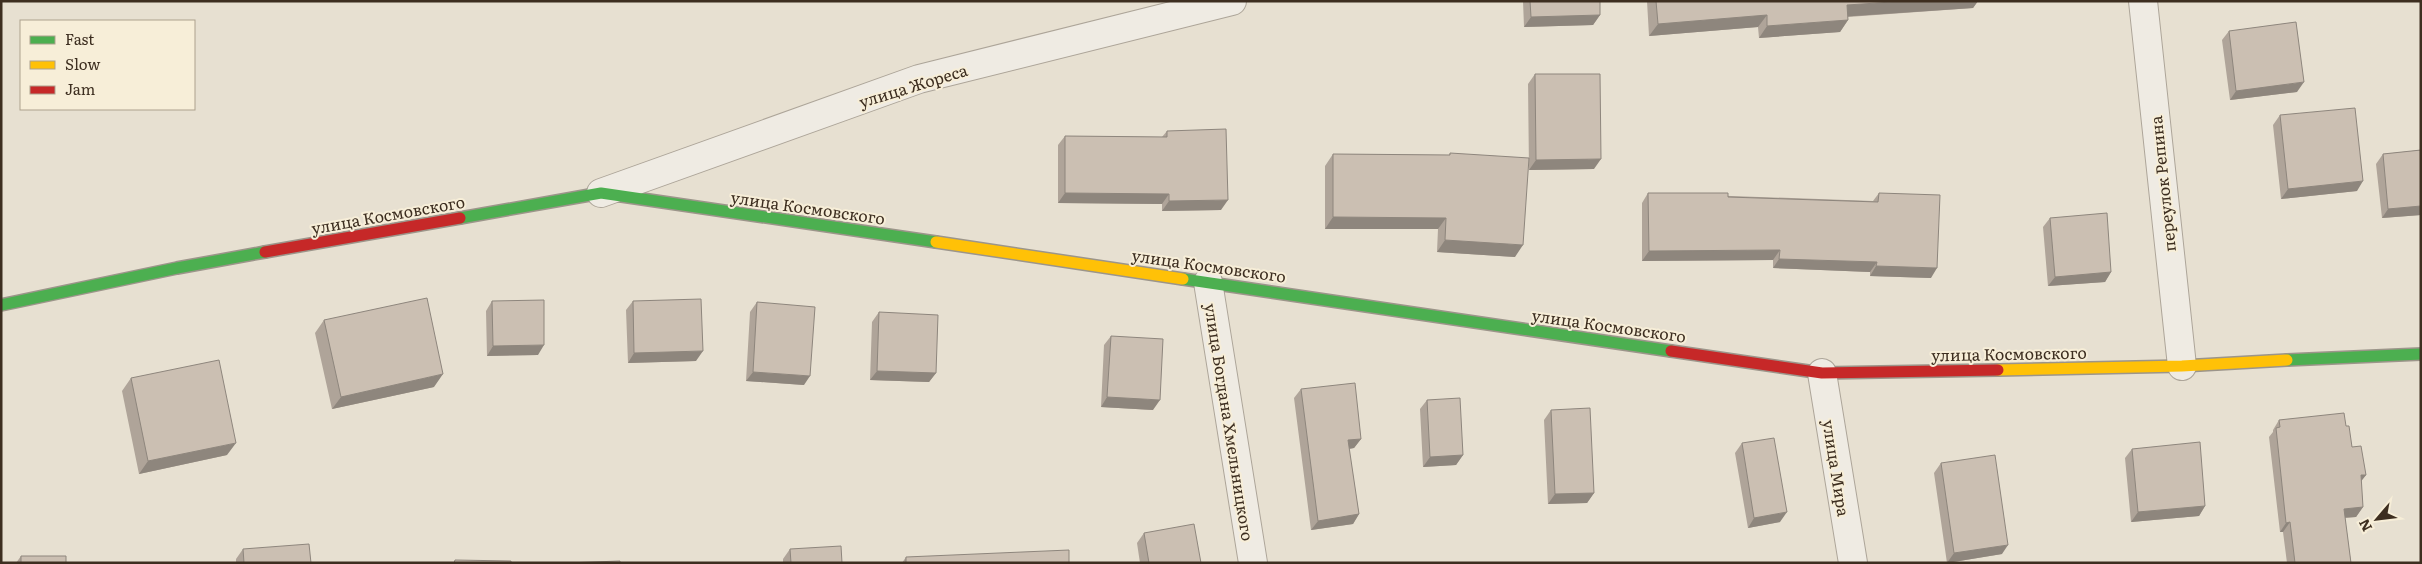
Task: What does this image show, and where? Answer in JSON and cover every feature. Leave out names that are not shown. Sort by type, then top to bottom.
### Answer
[{"type":"main road","name":"улица Космовского","points":[[1,305],[177,268],[601,193],[1822,373],[2182,366],[2380,354],[2421,354]]},
{"type":"street","name":"улица Жореса","points":[[601,193],[920,79],[1232,1]]},
{"type":"street","name":"переулок Репина","points":[[2143,1],[2182,366]]},
{"type":"street","name":"улица Богдана Хмельницкого","points":[[1208,282],[1253,563]]},
{"type":"street","name":"улица Мира","points":[[1822,373],[1853,563]]},
{"type":"building","points":[[1530,1],[1600,1],[1600,15],[1531,17]]},
{"type":"building","points":[[1656,1],[1907,1],[1847,5],[1848,20],[1767,26],[1767,15],[1658,24]]},
{"type":"building","points":[[2296,22],[2304,82],[2236,91],[2229,31]]},
{"type":"building","points":[[1535,74],[1600,74],[1601,159],[1536,160]]},
{"type":"building","points":[[2355,108],[2363,181],[2288,189],[2280,115]]},
{"type":"building","points":[[1226,129],[1228,200],[1169,201],[1169,194],[1065,193],[1065,136],[1167,137],[1167,131]]},
{"type":"building","points":[[2421,150],[2421,206],[2388,209],[2383,154]]},
{"type":"building","points":[[1450,153],[1529,158],[1523,245],[1445,240],[1446,218],[1333,217],[1333,154],[1450,155]]},
{"type":"building","points":[[1648,193],[1728,193],[1728,197],[1878,202],[1879,193],[1940,195],[1937,268],[1876,266],[1877,262],[1779,259],[1780,250],[1649,251]]},
{"type":"building","points":[[2107,213],[2111,272],[2055,277],[2050,218]]},
{"type":"building","points":[[427,298],[443,374],[341,397],[324,320]]},
{"type":"building","points":[[701,299],[703,351],[634,353],[633,301]]},
{"type":"building","points":[[544,300],[544,345],[493,346],[492,301]]},
{"type":"building","points":[[757,302],[815,307],[810,376],[753,372]]},
{"type":"building","points":[[879,312],[938,315],[936,373],[877,371]]},
{"type":"building","points":[[1111,336],[1163,339],[1160,400],[1107,397]]},
{"type":"building","points":[[219,360],[236,443],[148,461],[131,378]]},
{"type":"building","points":[[1355,383],[1361,439],[1348,440],[1359,514],[1318,521],[1301,389]]},
{"type":"building","points":[[1460,398],[1463,455],[1430,457],[1427,400]]},
{"type":"building","points":[[1590,408],[1594,493],[1555,494],[1551,410]]},
{"type":"building","points":[[2344,413],[2346,426],[2349,426],[2352,447],[2361,446],[2366,475],[2361,475],[2363,507],[2344,509],[2351,563],[2295,563],[2290,522],[2286,523],[2276,428],[2280,427],[2279,420]]},
{"type":"building","points":[[1774,438],[1787,512],[1754,518],[1742,443]]},
{"type":"building","points":[[2200,442],[2205,506],[2138,512],[2132,449]]},
{"type":"building","points":[[1995,455],[2008,545],[1954,553],[1941,463]]},
{"type":"building","points":[[1194,524],[1201,563],[1149,563],[1144,533]]},
{"type":"building","points":[[309,544],[311,563],[244,563],[243,549]]},
{"type":"building","points":[[841,546],[842,563],[791,563],[790,549]]},
{"type":"building","points":[[1069,550],[1069,563],[906,563],[906,557]]},
{"type":"building","points":[[21,556],[66,556],[66,563],[21,563]]},
{"type":"building","points":[[455,560],[511,561],[511,563],[454,563]]},
{"type":"building","points":[[620,561],[620,563],[566,563]]},
{"type":"traffic: fast","points":[[460,218],[601,193],[936,242]]},
{"type":"traffic: fast","points":[[1,305],[177,268],[265,252]]},
{"type":"traffic: fast","points":[[1183,279],[1671,351]]},
{"type":"traffic: fast","points":[[2287,360],[2421,354]]},
{"type":"traffic: slow","points":[[936,242],[1183,279]]},
{"type":"traffic: slow","points":[[1998,370],[2182,366],[2287,360]]},
{"type":"traffic: jam","points":[[265,252],[460,218]]},
{"type":"traffic: jam","points":[[1671,351],[1822,373],[1998,370]]}]
